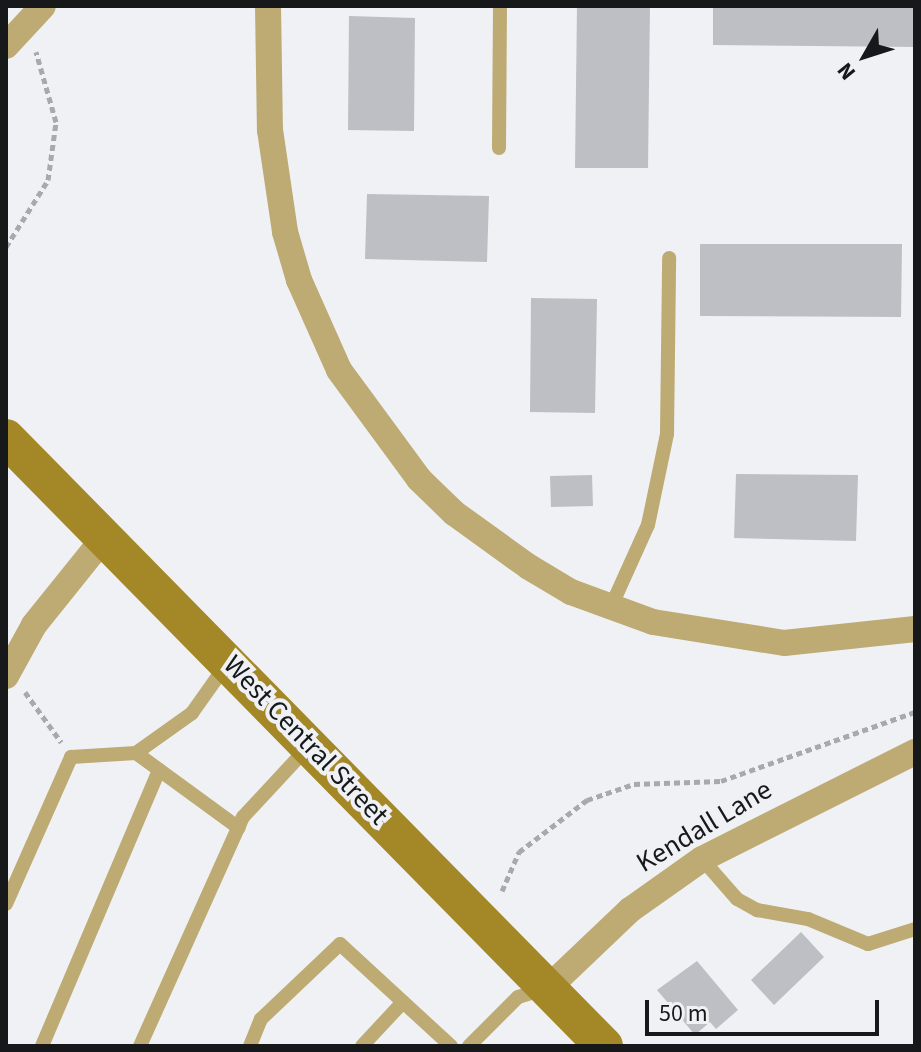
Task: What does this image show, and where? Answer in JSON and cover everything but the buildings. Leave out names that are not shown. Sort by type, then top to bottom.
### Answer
[{"type":"main road","name":"West Central Street","points":[[6,438],[229,661],[604,1046]]},
{"type":"street","points":[[268,6],[270,130],[285,232],[299,280],[339,370],[386,440],[454,513],[529,567],[610,609],[696,632],[784,643],[915,629]]},
{"type":"street","points":[[6,46],[35,15]]},
{"type":"street","points":[[12,682],[34,625],[104,538]]},
{"type":"street","name":"Kendall Lane","points":[[548,988],[630,910],[702,859],[915,752]]},
{"type":"lane","points":[[499,148],[500,6]]},
{"type":"lane","points":[[610,609],[648,525],[667,434],[669,258]]},
{"type":"lane","points":[[6,904],[71,757],[136,753],[192,713],[229,661]]},
{"type":"lane","points":[[140,1046],[239,828],[310,744]]},
{"type":"lane","points":[[136,753],[239,828]]},
{"type":"lane","points":[[42,1046],[159,770]]},
{"type":"lane","points":[[702,859],[737,899],[757,910],[808,919],[868,944],[915,929]]},
{"type":"lane","points":[[250,1046],[261,1019],[340,944],[451,1046]]},
{"type":"lane","points":[[469,1046],[518,997],[548,988]]},
{"type":"lane","points":[[362,1046],[403,1002]]},
{"type":"path","points":[[6,247],[48,180],[56,122],[35,15]]},
{"type":"path","points":[[12,682],[28,693],[71,757]]},
{"type":"path","points":[[507,898],[500,887],[519,852],[587,800],[634,784],[721,781],[915,712]]}]
